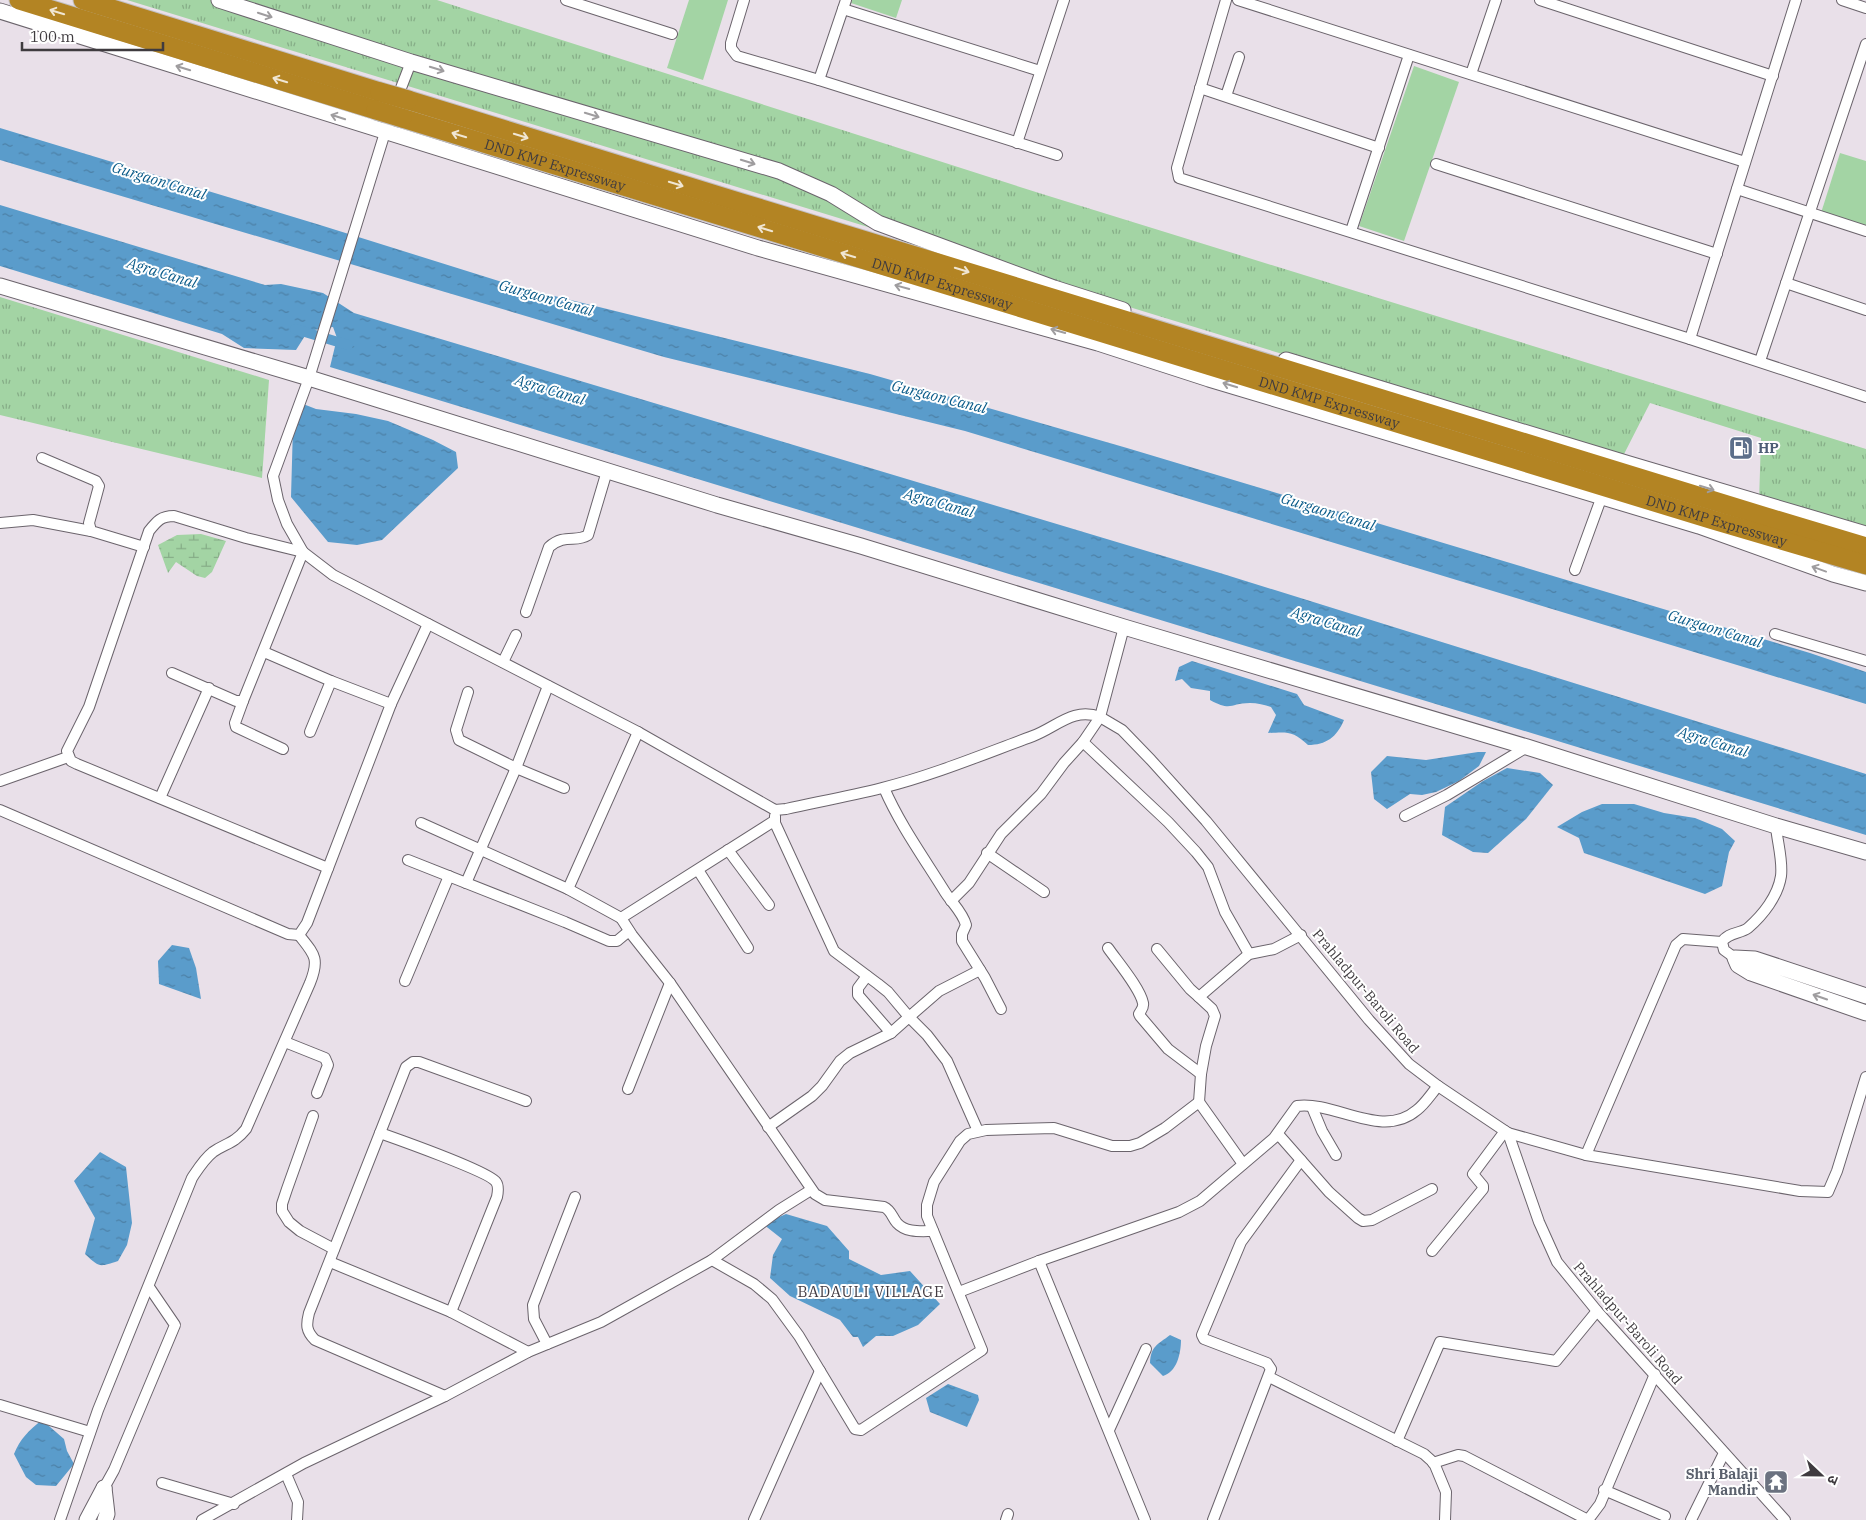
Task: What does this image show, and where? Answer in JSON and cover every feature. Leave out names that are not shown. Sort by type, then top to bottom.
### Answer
[{"type":"highway","name":"DND KMP Expressway","points":[[19,0],[376,110],[405,109]]},
{"type":"highway","name":"DND KMP Expressway","points":[[82,0],[380,92],[405,109],[813,235],[1713,520],[1866,565]]},
{"type":"highway","name":"DND KMP Expressway","points":[[813,235],[1866,547]]},
{"type":"street","points":[[218,0],[411,62],[779,171],[831,194],[878,222],[1054,288],[1629,464],[1866,534]]},
{"type":"street","points":[[566,0],[672,34]]},
{"type":"street","points":[[744,0],[731,42],[733,52],[737,56],[1057,155]]},
{"type":"street","points":[[1017,143],[1064,0]]},
{"type":"street","points":[[1226,0],[1177,168],[1180,178],[1760,361],[1866,397]]},
{"type":"street","points":[[1238,0],[1746,162]]},
{"type":"street","points":[[1471,74],[1496,0]]},
{"type":"street","points":[[1540,0],[1773,76]]},
{"type":"street","points":[[1690,339],[1796,0]]},
{"type":"street","points":[[1842,0],[1866,8]]},
{"type":"street","points":[[819,80],[844,5],[1040,71]]},
{"type":"street","points":[[0,11],[384,136],[758,248],[1090,340],[1218,381],[1699,526],[1834,574],[1866,583]]},
{"type":"street","points":[[1760,361],[1866,44]]},
{"type":"street","points":[[1351,231],[1409,55]]},
{"type":"street","points":[[1226,96],[1239,57]]},
{"type":"street","points":[[303,552],[287,524],[278,500],[273,480],[275,470],[310,374],[384,136],[411,62]]},
{"type":"street","points":[[1200,88],[1379,148]]},
{"type":"street","points":[[1436,164],[1717,254]]},
{"type":"street","points":[[1737,189],[1866,231]]},
{"type":"street","points":[[1786,284],[1866,310]]},
{"type":"street","points":[[0,286],[310,374],[607,471],[1527,747],[1776,826],[1866,852]]},
{"type":"street","points":[[42,458],[96,481],[99,486],[89,523],[91,531]]},
{"type":"street","points":[[526,612],[549,547],[562,539],[583,538],[588,535],[607,471]]},
{"type":"street","points":[[1575,570],[1602,496]]},
{"type":"street","points":[[328,868],[77,764],[68,757],[67,751],[89,707],[150,532],[157,521],[165,516],[174,516],[246,538],[303,552],[334,575],[638,732],[775,815],[834,951],[888,992],[927,1035],[946,1061],[978,1131]]},
{"type":"street","points":[[0,523],[33,520],[91,531],[144,547]]},
{"type":"street","points":[[283,749],[236,727],[235,723],[303,552]]},
{"type":"street","points":[[299,935],[307,923],[391,704],[428,624]]},
{"type":"street","points":[[951,901],[969,883],[987,853],[1005,829],[1041,794],[1064,763],[1083,742],[1100,717],[1124,627]]},
{"type":"street","points":[[1775,634],[1866,661]]},
{"type":"street","points":[[503,662],[516,635]]},
{"type":"street","points":[[264,652],[391,704]]},
{"type":"street","points":[[172,673],[236,701],[243,701]]},
{"type":"street","points":[[310,732],[331,681]]},
{"type":"street","points":[[466,883],[516,768],[548,686]]},
{"type":"street","points":[[160,798],[209,688]]},
{"type":"street","points":[[468,692],[456,730],[459,740],[516,768],[564,788]]},
{"type":"street","points":[[621,918],[728,850],[775,815],[884,788],[1036,735],[1074,715],[1086,713],[1100,717]]},
{"type":"street","name":"Prahladpur-Baroli Road","points":[[1100,717],[1122,730],[1206,821],[1369,1020],[1409,1064],[1506,1132],[1539,1222],[1557,1262],[1597,1310],[1785,1520]]},
{"type":"street","points":[[568,889],[638,732]]},
{"type":"street","points":[[1083,742],[1168,822],[1196,852],[1208,868],[1225,912],[1249,954]]},
{"type":"street","points":[[1405,816],[1447,795],[1527,747]]},
{"type":"street","points":[[0,781],[68,757]]},
{"type":"street","points":[[884,788],[893,809],[966,922],[962,941],[990,985],[1001,1009]]},
{"type":"street","points":[[0,810],[288,934],[299,935],[316,956],[316,969],[246,1129],[230,1144],[213,1152],[192,1178],[90,1432],[60,1520]]},
{"type":"street","points":[[421,823],[568,889],[621,918],[670,983],[814,1194],[825,1200],[884,1207],[889,1209],[897,1224],[904,1228],[933,1231]]},
{"type":"street","points":[[1776,826],[1781,864],[1778,888],[1772,901],[1756,921],[1746,929],[1725,937],[1722,942],[1724,950],[1738,964],[1751,973],[1866,1013]]},
{"type":"street","points":[[728,850],[769,905]]},
{"type":"street","points":[[987,853],[1044,892]]},
{"type":"street","points":[[408,860],[612,942],[617,941],[629,931]]},
{"type":"street","points":[[698,870],[748,948]]},
{"type":"street","points":[[405,981],[449,876]]},
{"type":"street","points":[[1199,997],[1249,954],[1274,949],[1300,935]]},
{"type":"street","points":[[1586,1155],[1676,945],[1683,939],[1722,942]]},
{"type":"street","points":[[1108,948],[1129,977],[1143,1002],[1140,1016],[1168,1049],[1201,1074]]},
{"type":"street","points":[[1157,948],[1190,989],[1212,1009],[1216,1016],[1206,1046],[1199,1102],[1243,1164]]},
{"type":"street","points":[[1734,958],[1755,959],[1866,996]]},
{"type":"street","points":[[768,1127],[812,1096],[822,1086],[840,1061],[850,1053],[891,1032],[939,991],[980,970]]},
{"type":"street","points":[[867,976],[857,992],[891,1032]]},
{"type":"street","points":[[628,1088],[670,983]]},
{"type":"street","points":[[284,1042],[325,1058],[328,1065],[317,1094]]},
{"type":"street","points":[[445,1396],[315,1340],[306,1327],[309,1313],[403,1071],[413,1062],[418,1062],[526,1101]]},
{"type":"street","points":[[1432,1251],[1483,1189],[1482,1184],[1473,1176],[1474,1172],[1506,1132],[1586,1155],[1800,1191],[1828,1192],[1837,1171],[1866,1076]]},
{"type":"street","points":[[958,1292],[1039,1260],[1179,1212],[1200,1201],[1278,1134],[1296,1107],[1331,1109],[1372,1121],[1383,1122],[1407,1116],[1419,1109],[1438,1086]]},
{"type":"street","points":[[712,1260],[754,1284],[772,1299],[799,1336],[855,1429],[861,1430],[982,1351],[927,1216],[926,1205],[934,1182],[960,1141],[968,1134],[978,1131],[1054,1128],[1112,1146],[1130,1146],[1140,1143],[1165,1128],[1199,1102]]},
{"type":"street","points":[[1312,1107],[1322,1131],[1336,1155]]},
{"type":"street","points":[[314,1116],[287,1189],[282,1204],[282,1211],[289,1222],[334,1249]]},
{"type":"street","points":[[380,1132],[480,1171],[496,1180],[498,1187],[497,1197],[451,1312]]},
{"type":"street","points":[[1278,1134],[1329,1192],[1363,1221],[1372,1220],[1432,1189]]},
{"type":"street","points":[[1213,1520],[1271,1369],[1267,1363],[1204,1339],[1202,1335],[1241,1242],[1301,1160]]},
{"type":"street","points":[[202,1520],[234,1504],[304,1463],[445,1396],[528,1352],[601,1322],[712,1260],[779,1210],[811,1190]]},
{"type":"street","points":[[547,1344],[534,1319],[533,1305],[576,1197]]},
{"type":"street","points":[[1039,1260],[1145,1520]]},
{"type":"street","points":[[330,1262],[451,1312],[528,1352]]},
{"type":"street","points":[[87,1520],[114,1470],[175,1325],[149,1287]]},
{"type":"street","points":[[1397,1441],[1440,1342],[1556,1361],[1597,1310]]},
{"type":"street","points":[[1109,1430],[1146,1350]]},
{"type":"street","points":[[754,1520],[820,1371]]},
{"type":"street","points":[[1433,1463],[1451,1456],[1464,1456],[1588,1520],[1600,1504],[1604,1490],[1655,1374]]},
{"type":"street","points":[[1269,1376],[1424,1454],[1433,1463],[1446,1492],[1445,1520]]},
{"type":"street","points":[[0,1405],[90,1432]]},
{"type":"street","points":[[1691,1520],[1724,1453]]},
{"type":"street","points":[[286,1474],[298,1502],[297,1520]]},
{"type":"street","points":[[162,1483],[234,1504]]},
{"type":"street","points":[[104,1488],[107,1514],[105,1520]]},
{"type":"street","points":[[1604,1490],[1665,1516]]},
{"type":"green space","points":[[127,0],[437,0],[1039,193],[1866,449],[1866,536],[1759,502],[1761,438],[1650,403],[1622,458]]},
{"type":"green space","points":[[689,0],[728,0],[703,80],[667,68]]},
{"type":"green space","points":[[852,0],[902,0],[896,18],[851,3]]},
{"type":"green space","points":[[1414,66],[1459,82],[1404,241],[1359,226]]},
{"type":"green space","points":[[1840,153],[1866,161],[1866,227],[1821,213]]},
{"type":"green space","points":[[0,297],[269,380],[262,478],[0,415]]},
{"type":"green space","points":[[201,534],[226,541],[212,572],[205,578],[197,576],[176,562],[168,573],[158,545],[177,535]]},
{"type":"water","name":"Gurgaon Canal","points":[[0,128],[518,287],[870,374],[1127,448],[1810,653],[1866,672],[1866,704],[965,431],[664,357],[0,160]]},
{"type":"water","points":[[0,205],[265,285],[281,284],[323,293],[354,313],[1220,573],[1866,774],[1866,835],[330,367],[337,338],[333,327],[308,331],[296,350],[244,348],[222,334],[0,266]]},
{"type":"water","points":[[298,402],[316,409],[356,414],[388,421],[456,452],[458,468],[382,540],[357,545],[328,542],[291,497],[293,426]]},
{"type":"water","points":[[1192,661],[1297,694],[1304,705],[1344,720],[1338,731],[1330,739],[1314,745],[1308,745],[1290,733],[1268,733],[1276,715],[1271,707],[1250,703],[1223,706],[1210,700],[1210,691],[1191,688],[1182,679],[1175,681],[1179,667]]},
{"type":"water","points":[[1486,752],[1479,766],[1459,781],[1436,792],[1422,795],[1410,794],[1387,809],[1374,799],[1371,772],[1387,756],[1426,760]]},
{"type":"water","points":[[1507,768],[1540,773],[1553,785],[1526,819],[1488,853],[1473,852],[1442,835],[1445,807],[1483,781]]},
{"type":"water","points":[[1602,804],[1634,804],[1664,813],[1695,818],[1722,829],[1735,841],[1729,852],[1722,886],[1705,894],[1584,853],[1579,838],[1557,827],[1582,812]]},
{"type":"water","points":[[172,945],[189,948],[196,968],[201,999],[159,984],[158,961]]},
{"type":"water","points":[[100,1152],[126,1167],[132,1223],[127,1245],[118,1261],[103,1265],[97,1264],[85,1254],[95,1218],[74,1181]]},
{"type":"water","points":[[786,1214],[827,1226],[849,1251],[849,1259],[881,1275],[910,1271],[940,1304],[918,1325],[893,1336],[876,1336],[863,1347],[858,1337],[853,1337],[840,1320],[790,1296],[770,1278],[773,1255],[782,1239],[763,1224]]},
{"type":"water","points":[[1170,1335],[1181,1340],[1180,1351],[1172,1371],[1163,1376],[1150,1363],[1151,1357],[1153,1349]]},
{"type":"water","points":[[948,1384],[978,1395],[979,1400],[967,1427],[930,1412],[926,1398]]},
{"type":"water","points":[[42,1420],[64,1439],[67,1451],[74,1464],[56,1486],[36,1485],[26,1477],[14,1454],[25,1435]]},
{"type":"waterway","name":"Agra Canal","points":[[295,329],[348,345]]},
{"type":"place","name":"HP","points":[[1741,448]]},
{"type":"place","name":"Shri Balaji Mandir","points":[[1776,1482]]},
{"type":"district","name":"BADAULI VILLAGE","points":[[871,1292]]}]
